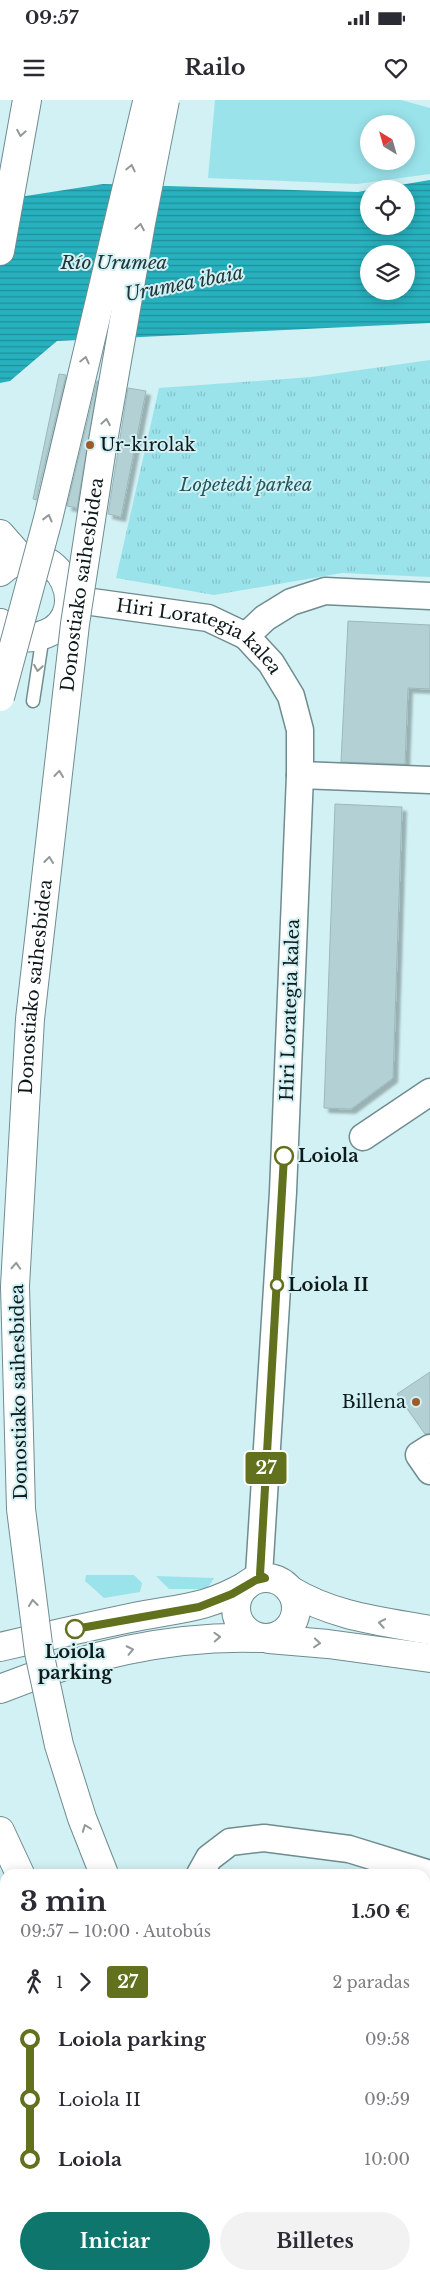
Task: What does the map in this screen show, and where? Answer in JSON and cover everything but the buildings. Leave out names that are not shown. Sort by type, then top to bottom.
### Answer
[{"type":"main road","points":[[0,251],[27,100]]},
{"type":"main road","points":[[0,697],[48,519],[147,100]]},
{"type":"main road","name":"Donostiako saihesbidea","points":[[102,1869],[82,1818],[60,1745],[39,1652],[21,1509],[15,1286],[30,1019],[76,624],[109,403],[165,100]]},
{"type":"main road","points":[[0,196],[15,167]]},
{"type":"main road","points":[[0,534],[11,566],[34,558],[56,567],[64,576],[70,599],[68,611],[62,621],[53,630],[42,635],[31,637],[19,636],[1,626]]},
{"type":"main road","points":[[256,1581],[240,1593],[236,1612],[244,1629],[264,1638],[286,1632],[292,1625],[297,1607],[290,1590]]},
{"type":"main road","points":[[0,1647],[82,1627],[199,1607],[232,1594],[256,1581],[283,1583],[290,1590],[311,1602],[377,1623],[430,1630]]},
{"type":"main road","points":[[0,1689],[73,1663],[174,1641],[215,1637],[264,1638],[328,1644],[430,1658]]},
{"type":"main road","points":[[0,1830],[18,1869]]},
{"type":"street","points":[[246,636],[265,618],[291,602],[325,591],[430,596]]},
{"type":"street","name":"Hiri Lorategia kalea","points":[[70,599],[208,618],[246,636],[271,664],[290,696],[300,730],[300,776],[283,1192],[260,1575],[256,1581]]},
{"type":"street","points":[[300,776],[430,780]]},
{"type":"street","points":[[363,1137],[430,1092]]},
{"type":"street","points":[[430,1448],[420,1455],[430,1471]]},
{"type":"street","points":[[203,1869],[209,1858],[230,1842],[264,1838],[349,1849],[414,1869]]},
{"type":"lane","points":[[33,700],[42,635]]},
{"type":"green space","points":[[215,100],[401,100],[430,108],[430,174],[386,180],[360,180],[360,184],[208,178]]},
{"type":"green space","name":"Lopetedi parkea","points":[[430,360],[430,577],[342,573],[214,595],[116,578],[159,388],[311,377]]},
{"type":"green space","points":[[86,1575],[134,1575],[142,1583],[140,1592],[104,1598],[85,1581]]},
{"type":"green space","points":[[156,1576],[214,1578],[207,1589],[169,1589]]},
{"type":"water","name":"Río Urumea","points":[[430,180],[430,323],[57,341],[10,381],[0,383],[0,200],[103,184],[360,192],[360,235],[415,235],[415,182]]},
{"type":"bus line","name":"27","points":[[75,1629],[150,1614],[199,1607],[232,1594],[256,1580],[265,1578],[260,1575],[284,1156]]},
{"type":"place","name":"Ur-kirolak","points":[[90,445]]},
{"type":"place","name":"Loiola","points":[[284,1156]]},
{"type":"place","name":"Loiola II","points":[[277,1285]]},
{"type":"place","name":"Billena","points":[[416,1402]]},
{"type":"place","name":"Loiola parking","points":[[75,1629]]},
{"type":"water label","name":"Urumea ibaia","points":[[184,283]]}]
